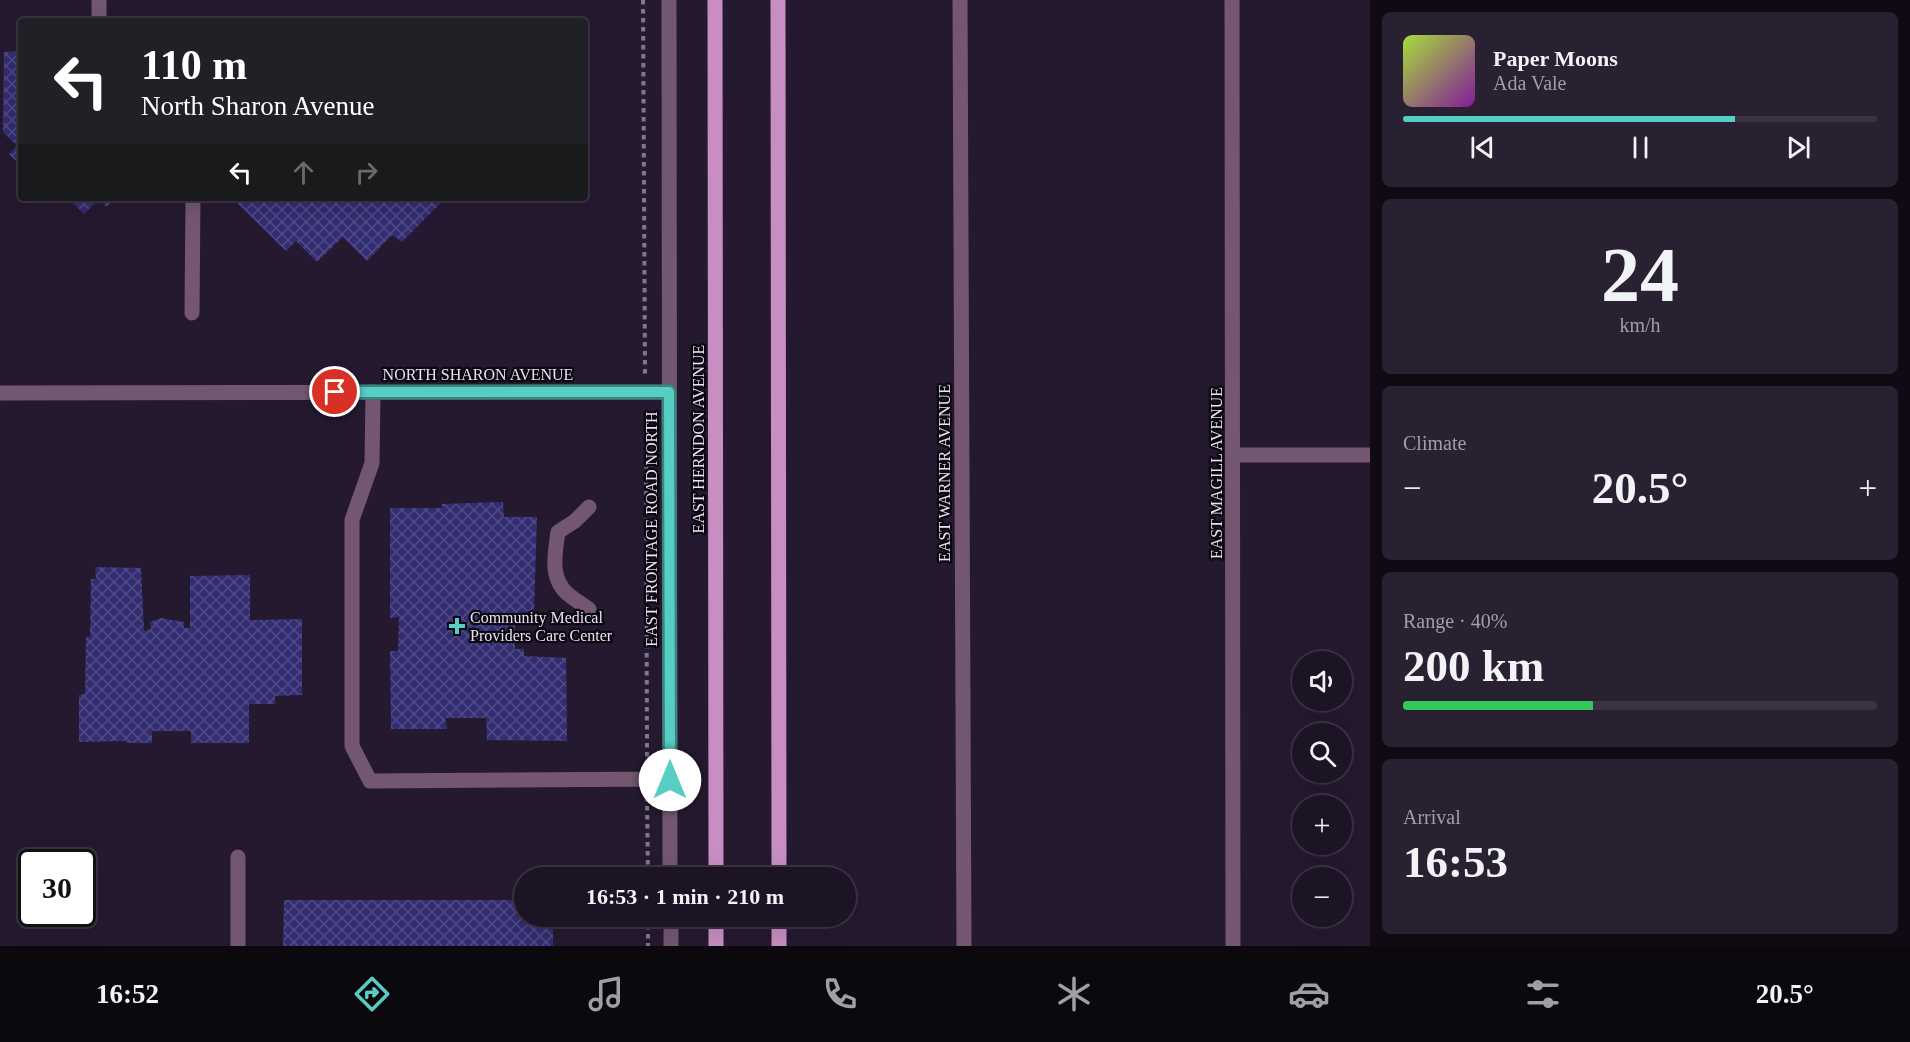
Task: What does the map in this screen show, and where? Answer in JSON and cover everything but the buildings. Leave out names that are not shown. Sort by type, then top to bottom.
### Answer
[{"type":"main road","name":"EAST HERNDON AVENUE","points":[[715,0],[716,867]]},
{"type":"main road","points":[[778,0],[779,867]]},
{"type":"main road","points":[[716,927],[717,946]]},
{"type":"main road","points":[[779,927],[779,946]]},
{"type":"street","points":[[99,0],[99,18]]},
{"type":"street","name":"EAST FRONTAGE ROAD NORTH","points":[[669,0],[670,867]]},
{"type":"street","name":"EAST WARNER AVENUE","points":[[960,0],[964,946]]},
{"type":"street","name":"EAST MAGILL AVENUE","points":[[1232,0],[1233,946]]},
{"type":"street","points":[[192,313],[193,201]]},
{"type":"street","points":[[373,392],[372,463],[352,520],[352,746],[370,781],[670,780]]},
{"type":"street","name":"NORTH SHARON AVENUE","points":[[0,393],[669,392]]},
{"type":"street","points":[[1234,455],[1370,455]]},
{"type":"street","points":[[589,507],[575,521],[558,532],[554,560],[558,584],[568,595],[589,609]]},
{"type":"street","points":[[238,857],[238,946]]},
{"type":"street","points":[[670,927],[671,946]]},
{"type":"path","points":[[643,0],[648,867]]},
{"type":"path","points":[[648,927],[648,946]]},
{"type":"place","name":"Community Medical Providers Care Center","points":[[457,626]]},
{"type":"route","points":[[335,392],[669,392],[670,780]]}]
